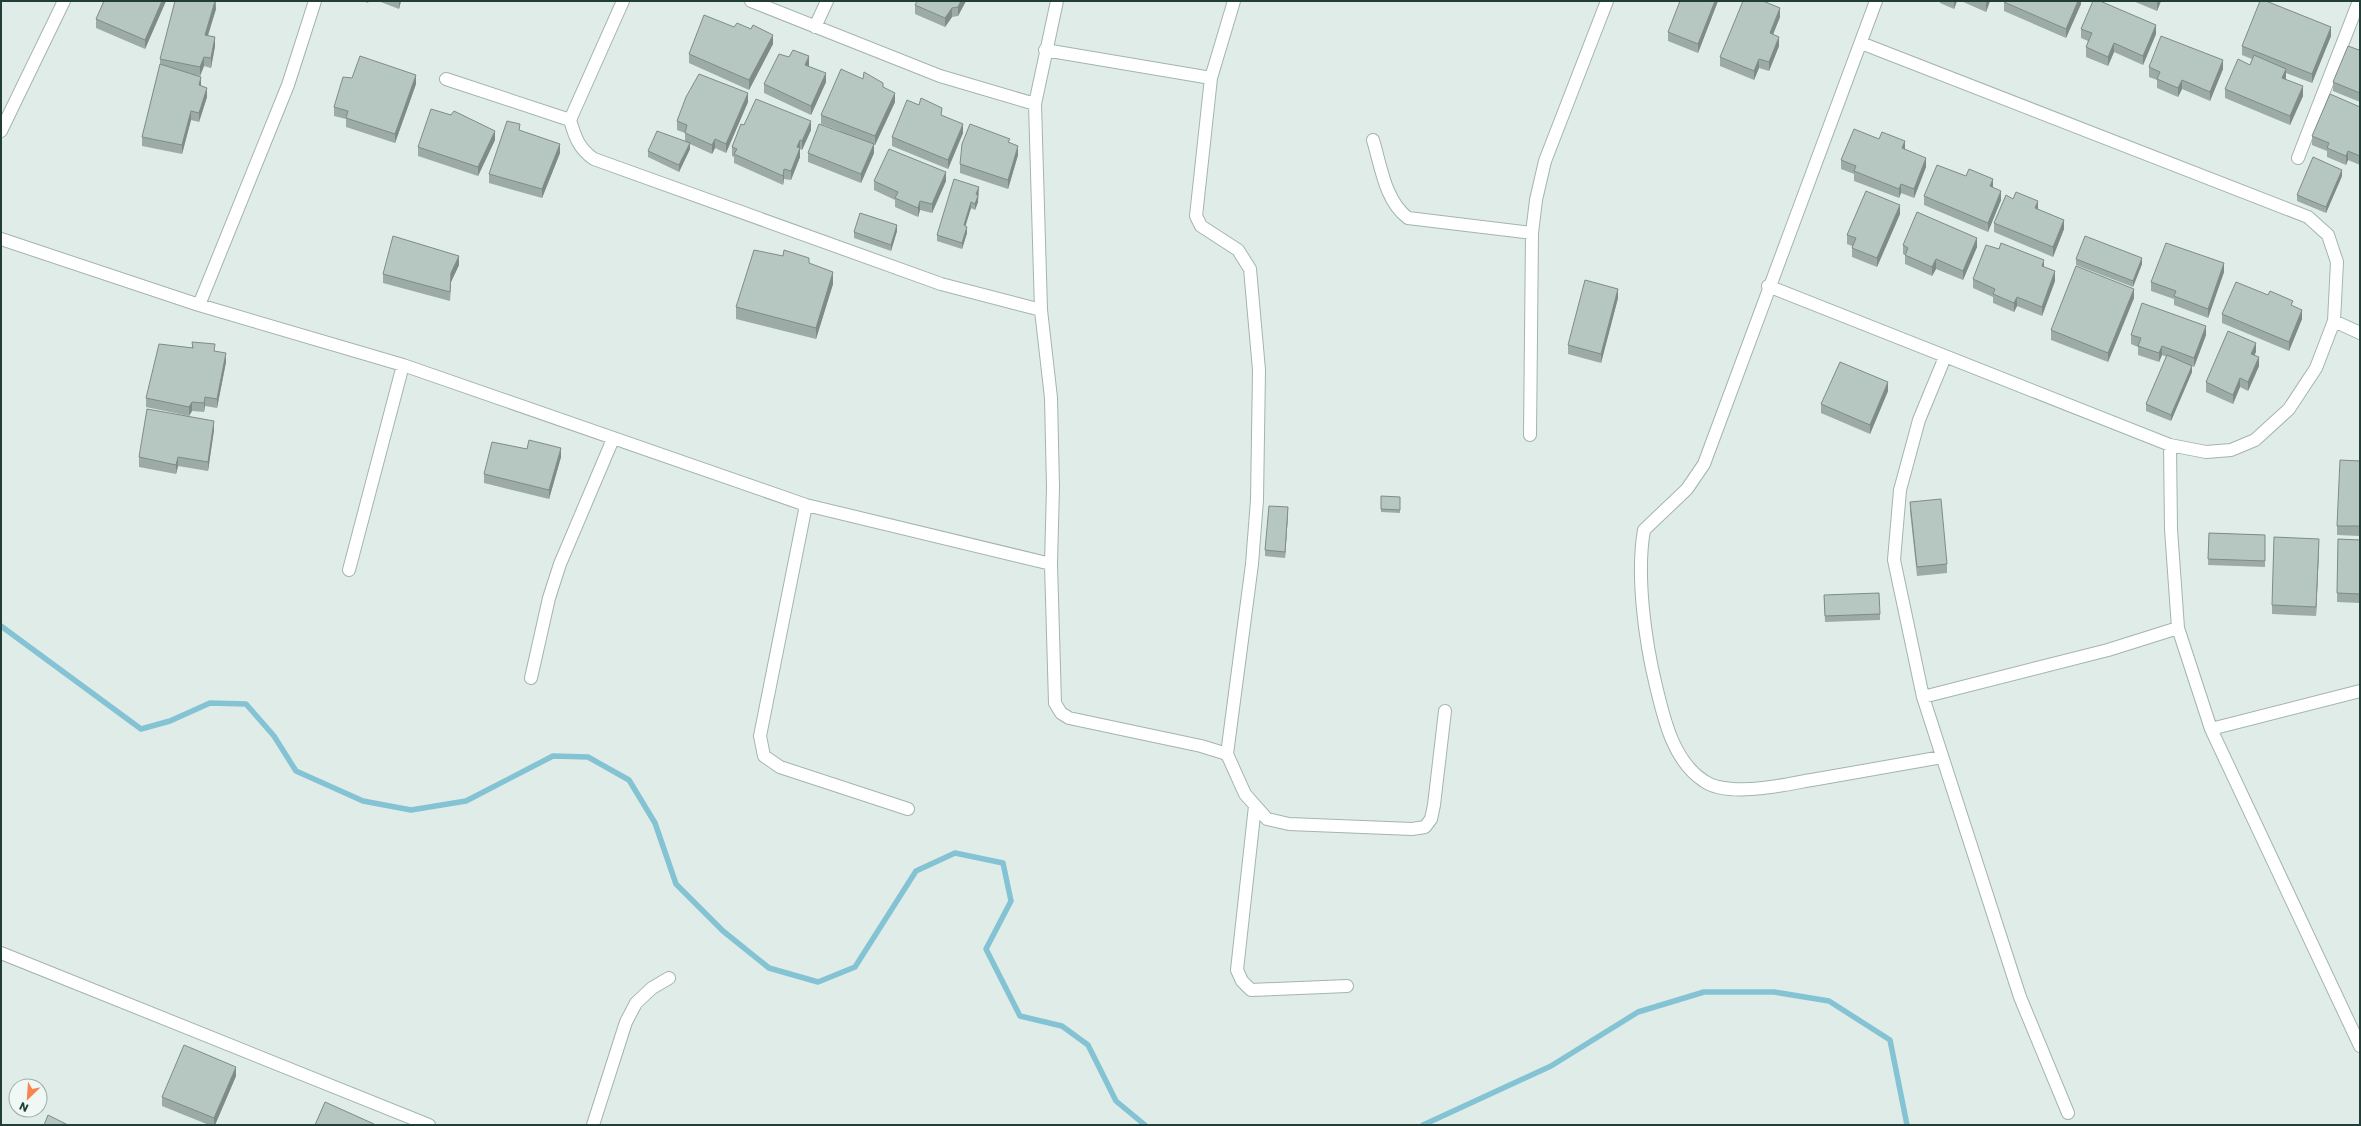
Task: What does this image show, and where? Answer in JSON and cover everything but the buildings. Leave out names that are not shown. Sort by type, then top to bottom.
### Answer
[{"type":"street","points":[[1,131],[64,1]]},
{"type":"street","points":[[199,305],[288,85],[315,1]]},
{"type":"street","points":[[623,1],[570,120],[578,143],[585,153],[594,159],[941,284],[1041,310]]},
{"type":"street","points":[[751,1],[940,76],[1035,104]]},
{"type":"street","points":[[815,27],[827,1]]},
{"type":"street","points":[[1057,1],[1045,50],[1035,104],[1041,310],[1050,398],[1053,487],[1051,564],[1055,703],[1061,713],[1069,718],[1201,746],[1227,754]]},
{"type":"street","points":[[1234,1],[1211,78],[1196,216],[1201,226],[1238,250],[1250,269],[1259,370],[1257,500],[1252,557],[1227,754],[1245,794],[1267,819],[1289,824],[1412,829],[1425,827],[1431,819],[1434,805],[1445,711]]},
{"type":"street","points":[[1530,435],[1532,232],[1536,200],[1545,161],[1607,1]]},
{"type":"street","points":[[1876,1],[1768,286],[1704,464],[1687,489],[1644,530],[1641,563],[1648,644],[1664,722],[1688,767],[1704,782],[1723,788],[1762,788],[1942,757]]},
{"type":"street","points":[[2298,158],[2359,1]]},
{"type":"street","points":[[1768,286],[2170,445],[2206,452],[2231,450],[2255,440],[2289,410],[2316,368],[2334,321],[2337,262],[2328,235],[2308,217],[1861,43]]},
{"type":"street","points":[[1045,50],[1211,78]]},
{"type":"street","points":[[446,79],[570,120]]},
{"type":"street","points":[[1373,140],[1389,194],[1400,211],[1408,218],[1532,232]]},
{"type":"street","points":[[1,239],[199,305],[403,365],[806,505],[1051,564]]},
{"type":"street","points":[[2334,321],[2360,333]]},
{"type":"street","points":[[1945,357],[1919,420],[1900,490],[1894,560],[1923,697],[2020,997],[2068,1113]]},
{"type":"street","points":[[349,570],[403,365]]},
{"type":"street","points":[[531,678],[549,598],[560,564],[613,439]]},
{"type":"street","points":[[2170,445],[2171,529],[2178,628],[2211,729],[2360,1046]]},
{"type":"street","points":[[806,505],[760,736],[764,756],[780,767],[908,810]]},
{"type":"street","points":[[1923,697],[2108,650],[2178,628]]},
{"type":"street","points":[[2211,729],[2360,691]]},
{"type":"street","points":[[1255,806],[1237,970],[1242,981],[1251,990],[1347,986]]},
{"type":"street","points":[[1,953],[429,1125]]},
{"type":"street","points":[[593,1125],[626,1022],[636,1003],[652,988],[669,978]]},
{"type":"waterway","points":[[1,626],[141,729],[170,721],[210,703],[246,704],[274,736],[296,771],[363,801],[411,810],[466,801],[553,756],[588,757],[629,780],[655,823],[676,884],[723,931],[769,968],[818,982],[855,967],[916,871],[955,853],[1003,863],[1011,901],[986,949],[1020,1016],[1062,1026],[1088,1045],[1116,1101],[1145,1125]]},
{"type":"waterway","points":[[1423,1125],[1551,1066],[1638,1012],[1704,992],[1774,992],[1829,1001],[1890,1040],[1907,1125]]}]
